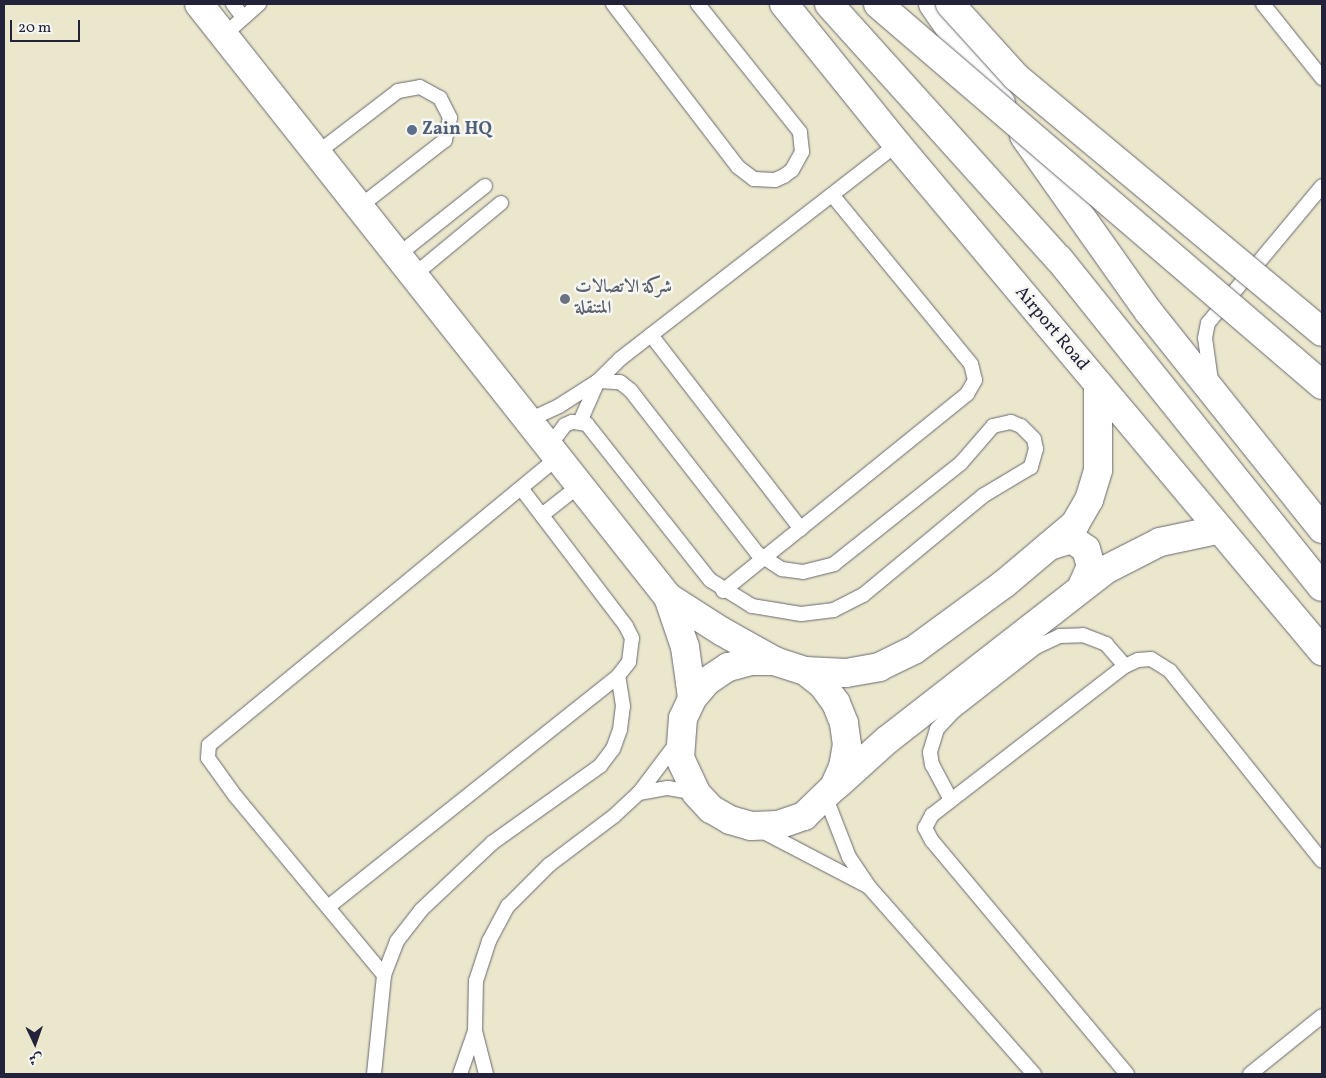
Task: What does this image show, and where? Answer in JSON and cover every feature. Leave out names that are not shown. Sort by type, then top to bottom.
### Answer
[{"type":"main road","points":[[199,4],[668,597],[720,631],[775,661],[806,671],[846,673],[879,667],[914,650],[1004,584],[1075,524],[1095,485],[1100,434],[1098,384]]},
{"type":"main road","name":"Airport Road","points":[[784,4],[897,144],[1098,384],[1217,530],[1322,652]]},
{"type":"main road","points":[[829,4],[1059,260],[1322,587]]},
{"type":"main road","points":[[878,4],[1322,385]]},
{"type":"main road","points":[[933,4],[1148,311],[1322,529]]},
{"type":"main road","points":[[950,4],[1016,76],[1322,332]]},
{"type":"main road","points":[[775,661],[751,661],[728,668],[707,681],[692,699],[683,718],[679,738],[680,758],[696,793],[711,809],[730,820],[751,826],[778,825],[796,819],[830,793],[887,740],[990,672],[1082,586],[1123,558],[1160,542],[1217,530]]},
{"type":"main road","points":[[1049,546],[1072,539],[1086,549],[1091,566],[1082,586]]},
{"type":"main road","points":[[668,597],[685,647],[692,699]]},
{"type":"main road","points":[[806,671],[823,685],[836,703],[844,723],[847,745],[843,767],[830,793]]},
{"type":"lane","points":[[233,4],[242,16]]},
{"type":"lane","points":[[224,35],[242,16],[259,4]]},
{"type":"lane","points":[[613,4],[738,167],[759,180],[784,176],[792,170],[802,152],[800,132],[698,4]]},
{"type":"lane","points":[[1262,4],[1322,78]]},
{"type":"lane","points":[[317,153],[398,91],[420,87],[440,98],[450,118],[445,140],[360,207]]},
{"type":"lane","points":[[529,420],[559,406],[598,381],[620,359],[897,144]]},
{"type":"lane","points":[[406,265],[485,186]]},
{"type":"lane","points":[[1213,394],[1204,338],[1208,323],[1322,186]]},
{"type":"lane","points":[[723,591],[966,394],[975,380],[971,364],[832,195]]},
{"type":"lane","points":[[406,265],[501,203]]},
{"type":"lane","points":[[651,335],[801,529]]},
{"type":"lane","points":[[580,422],[593,430],[698,568],[723,591],[752,606],[784,614],[818,613],[850,604],[984,495],[1031,467],[1035,458],[1034,439],[1020,426],[1012,422],[993,426],[961,463],[824,569],[792,572],[763,558],[631,391],[613,380],[598,381]]},
{"type":"lane","points":[[384,974],[211,764],[209,745],[521,488],[554,452],[559,429],[580,422],[598,381]]},
{"type":"lane","points":[[542,516],[580,485]]},
{"type":"lane","points":[[328,907],[618,676],[629,662],[632,650],[626,626],[521,488]]},
{"type":"lane","points":[[951,800],[932,765],[933,739],[944,720],[990,672],[1048,640],[1072,634],[1083,635],[1106,644],[1125,666]]},
{"type":"lane","points":[[1127,1074],[928,836],[927,821],[951,800],[1125,666],[1138,660],[1151,659],[1170,671],[1322,861]]},
{"type":"lane","points":[[374,1074],[384,974],[397,941],[421,910],[492,843],[600,766],[613,749],[623,706],[618,676]]},
{"type":"lane","points":[[486,1074],[475,1031],[476,981],[489,941],[508,906],[549,865],[614,816],[639,793],[662,767],[679,738]]},
{"type":"lane","points":[[639,793],[668,788],[696,793]]},
{"type":"lane","points":[[830,793],[849,857],[870,888],[1034,1074]]},
{"type":"lane","points":[[751,826],[870,888]]},
{"type":"lane","points":[[1250,1074],[1322,1016]]},
{"type":"lane","points":[[460,1074],[475,1031]]},
{"type":"place","name":"Zain HQ","points":[[412,130]]},
{"type":"place","name":"شركة الاتصالات المتنقلة","points":[[565,299]]}]
